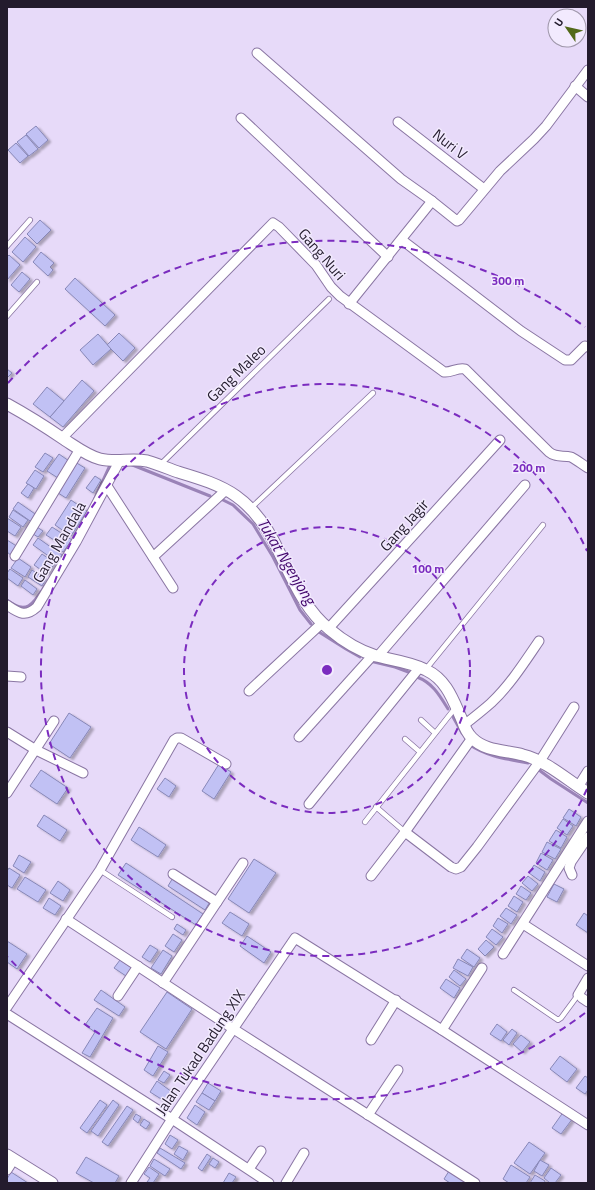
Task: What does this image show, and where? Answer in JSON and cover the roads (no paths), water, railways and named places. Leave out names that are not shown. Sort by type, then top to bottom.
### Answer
[{"type":"street","points":[[257,53],[402,179],[456,221],[459,220],[500,171],[538,135],[588,70]]},
{"type":"street","points":[[575,86],[588,97]]},
{"type":"street","points":[[241,118],[388,257]]},
{"type":"street","name":"Nuri V","points":[[398,122],[484,189]]},
{"type":"street","points":[[349,304],[432,201]]},
{"type":"street","name":"Gang Nuri","points":[[62,438],[272,224],[275,224],[316,265],[331,287],[349,304],[444,372],[462,368],[465,369],[549,452],[555,456],[574,458],[588,468]]},
{"type":"street","points":[[402,240],[521,331],[565,360],[571,360],[583,347],[588,347]]},
{"type":"street","points":[[7,404],[24,413],[80,449],[100,459],[110,461],[138,459],[160,465],[201,479],[226,490],[237,497],[250,509],[272,539],[299,593],[327,628],[375,655],[423,668],[444,683],[451,694],[464,725],[472,738],[479,743],[497,750],[522,754],[540,761],[588,793]]},
{"type":"street","name":"Gang Jagir","points":[[327,628],[500,440]]},
{"type":"street","points":[[15,556],[80,449]]},
{"type":"street","name":"Gang Mandala","points":[[7,605],[23,614],[29,613],[37,606],[76,542],[120,460]]},
{"type":"street","points":[[299,737],[375,655],[525,485]]},
{"type":"street","points":[[107,486],[173,588]]},
{"type":"street","points":[[152,557],[226,490]]},
{"type":"street","name":"Gang Jagir","points":[[327,628],[428,527]]},
{"type":"street","points":[[249,691],[327,628]]},
{"type":"street","points":[[464,725],[490,704],[508,684],[523,666],[538,641]]},
{"type":"street","points":[[309,804],[423,668]]},
{"type":"street","points":[[7,676],[21,677]]},
{"type":"street","points":[[405,832],[451,867],[458,868],[477,847],[540,761],[574,707]]},
{"type":"street","points":[[7,793],[54,721]]},
{"type":"street","points":[[7,732],[36,750],[83,773]]},
{"type":"street","points":[[7,1008],[100,870],[176,739],[181,738],[226,764]]},
{"type":"street","points":[[371,876],[405,832],[472,738]]},
{"type":"street","points":[[578,787],[588,771]]},
{"type":"street","points":[[503,954],[588,821]]},
{"type":"street","points":[[572,875],[569,868],[571,862],[588,837]]},
{"type":"street","points":[[164,983],[243,863]]},
{"type":"street","points":[[173,874],[217,902]]},
{"type":"street","points":[[66,919],[232,1028],[475,1183]]},
{"type":"street","points":[[523,924],[588,966]]},
{"type":"street","name":"Jalan Tukad Badung XIX","points":[[131,1183],[232,1028],[295,938],[396,1000]]},
{"type":"street","points":[[118,996],[138,966]]},
{"type":"street","points":[[442,1030],[482,968]]},
{"type":"street","points":[[583,998],[588,978]]},
{"type":"street","points":[[371,1040],[396,1000],[588,1125]]},
{"type":"street","points":[[7,1014],[172,1118],[269,1183]]},
{"type":"street","points":[[368,1115],[398,1070]]},
{"type":"street","points":[[249,1169],[261,1150]]},
{"type":"street","points":[[286,1183],[304,1153]]},
{"type":"street","points":[[7,1170],[10,1157],[52,1183]]},
{"type":"lane","points":[[7,246],[30,220]]},
{"type":"lane","points":[[7,316],[37,282]]},
{"type":"lane","name":"Gang Maleo","points":[[160,465],[329,299]]},
{"type":"lane","points":[[250,509],[373,393]]},
{"type":"lane","points":[[423,668],[543,525]]},
{"type":"lane","points":[[365,822],[456,707]]},
{"type":"lane","points":[[421,720],[435,732]]},
{"type":"lane","points":[[405,739],[420,752]]},
{"type":"lane","points":[[376,807],[405,832]]},
{"type":"lane","points":[[100,870],[172,917]]},
{"type":"lane","points":[[514,990],[558,1020],[583,998]]},
{"type":"waterway","name":"Tukat Ngenjong","points":[[130,464],[210,496]]},
{"type":"waterway","points":[[95,498],[110,465],[113,465]]},
{"type":"waterway","name":"Tukat Ngenjong","points":[[221,499],[233,505],[253,524],[273,557],[300,610],[311,624]]},
{"type":"waterway","points":[[7,600],[14,605],[25,607],[37,598],[45,586]]},
{"type":"waterway","name":"Tukat Ngenjong","points":[[319,632],[360,657]]},
{"type":"waterway","name":"Tukat Ngenjong","points":[[370,661],[395,667],[411,673]]},
{"type":"waterway","name":"Tukat Ngenjong","points":[[417,677],[432,686],[448,709]]},
{"type":"waterway","name":"Tukat Ngenjong","points":[[453,717],[462,733]]},
{"type":"waterway","name":"Tukat Ngenjong","points":[[470,745],[491,755],[528,763]]},
{"type":"waterway","name":"Tukat Ngenjong","points":[[539,770],[588,803]]}]
